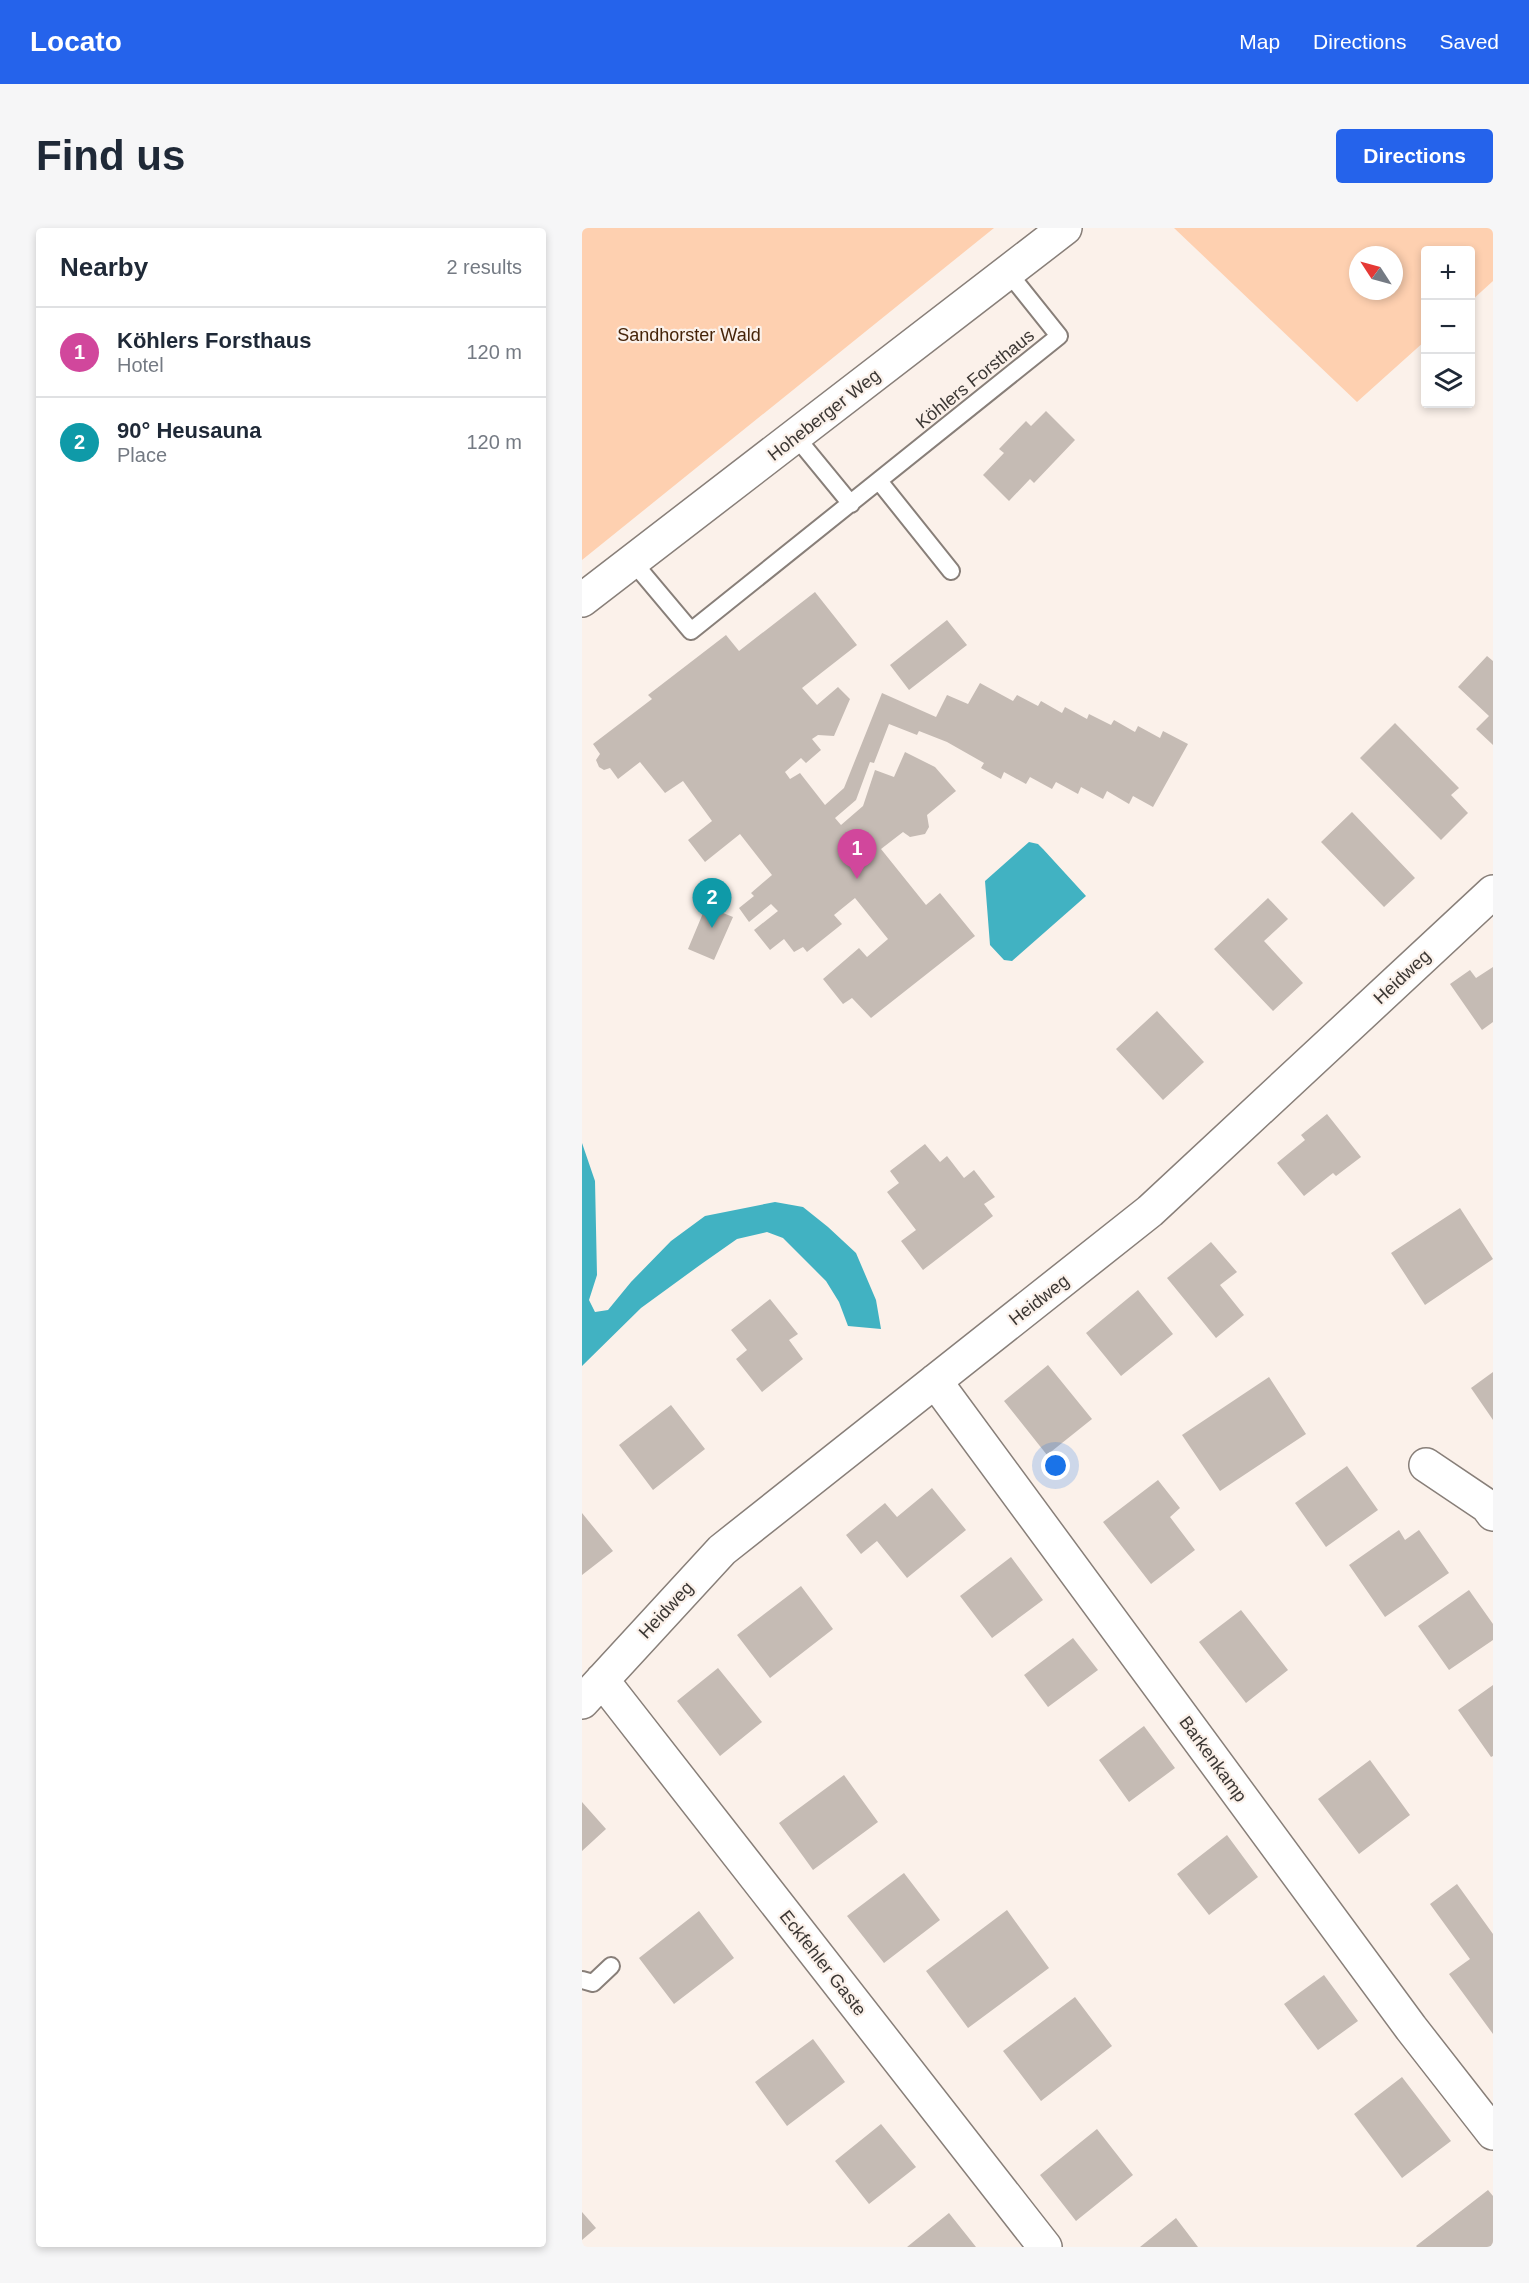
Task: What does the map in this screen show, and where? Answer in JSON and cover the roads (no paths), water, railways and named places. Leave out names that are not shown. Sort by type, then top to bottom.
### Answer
[{"type":"street","name":"Hoheberger Weg","points":[[582,600],[1065,228]]},
{"type":"street","name":"Heidweg","points":[[592,1691],[722,1550],[1150,1211],[1493,893]]},
{"type":"street","name":"Barkenkamp","points":[[935,1381],[1411,2028],[1493,2133]]},
{"type":"street","points":[[1426,1465],[1487,1506],[1493,1514]]},
{"type":"street","name":"Eckfehler Gaste","points":[[592,1691],[1044,2247]]},
{"type":"lane","name":"Köhlers Forsthaus","points":[[633,562],[691,631],[1059,336],[1007,271]]},
{"type":"lane","points":[[796,437],[850,504]]},
{"type":"lane","points":[[879,481],[951,571]]},
{"type":"lane","points":[[582,1980],[593,1983],[611,1966]]},
{"type":"water","points":[[1029,842],[1038,844],[1086,896],[1012,961],[1004,960],[990,945],[985,881]]},
{"type":"water","points":[[582,1143],[595,1181],[597,1275],[589,1300],[595,1312],[608,1310],[631,1282],[671,1241],[705,1216],[775,1202],[803,1207],[856,1253],[876,1300],[881,1329],[848,1326],[839,1302],[826,1281],[783,1238],[767,1232],[737,1239],[700,1265],[641,1308],[582,1366]]},
{"type":"place","name":"Köhlers Forsthaus","points":[[857,879]]},
{"type":"place","name":"90° Heusauna","points":[[712,928]]},
{"type":"park label","name":"Sandhorster Wald","points":[[689,335]]}]
